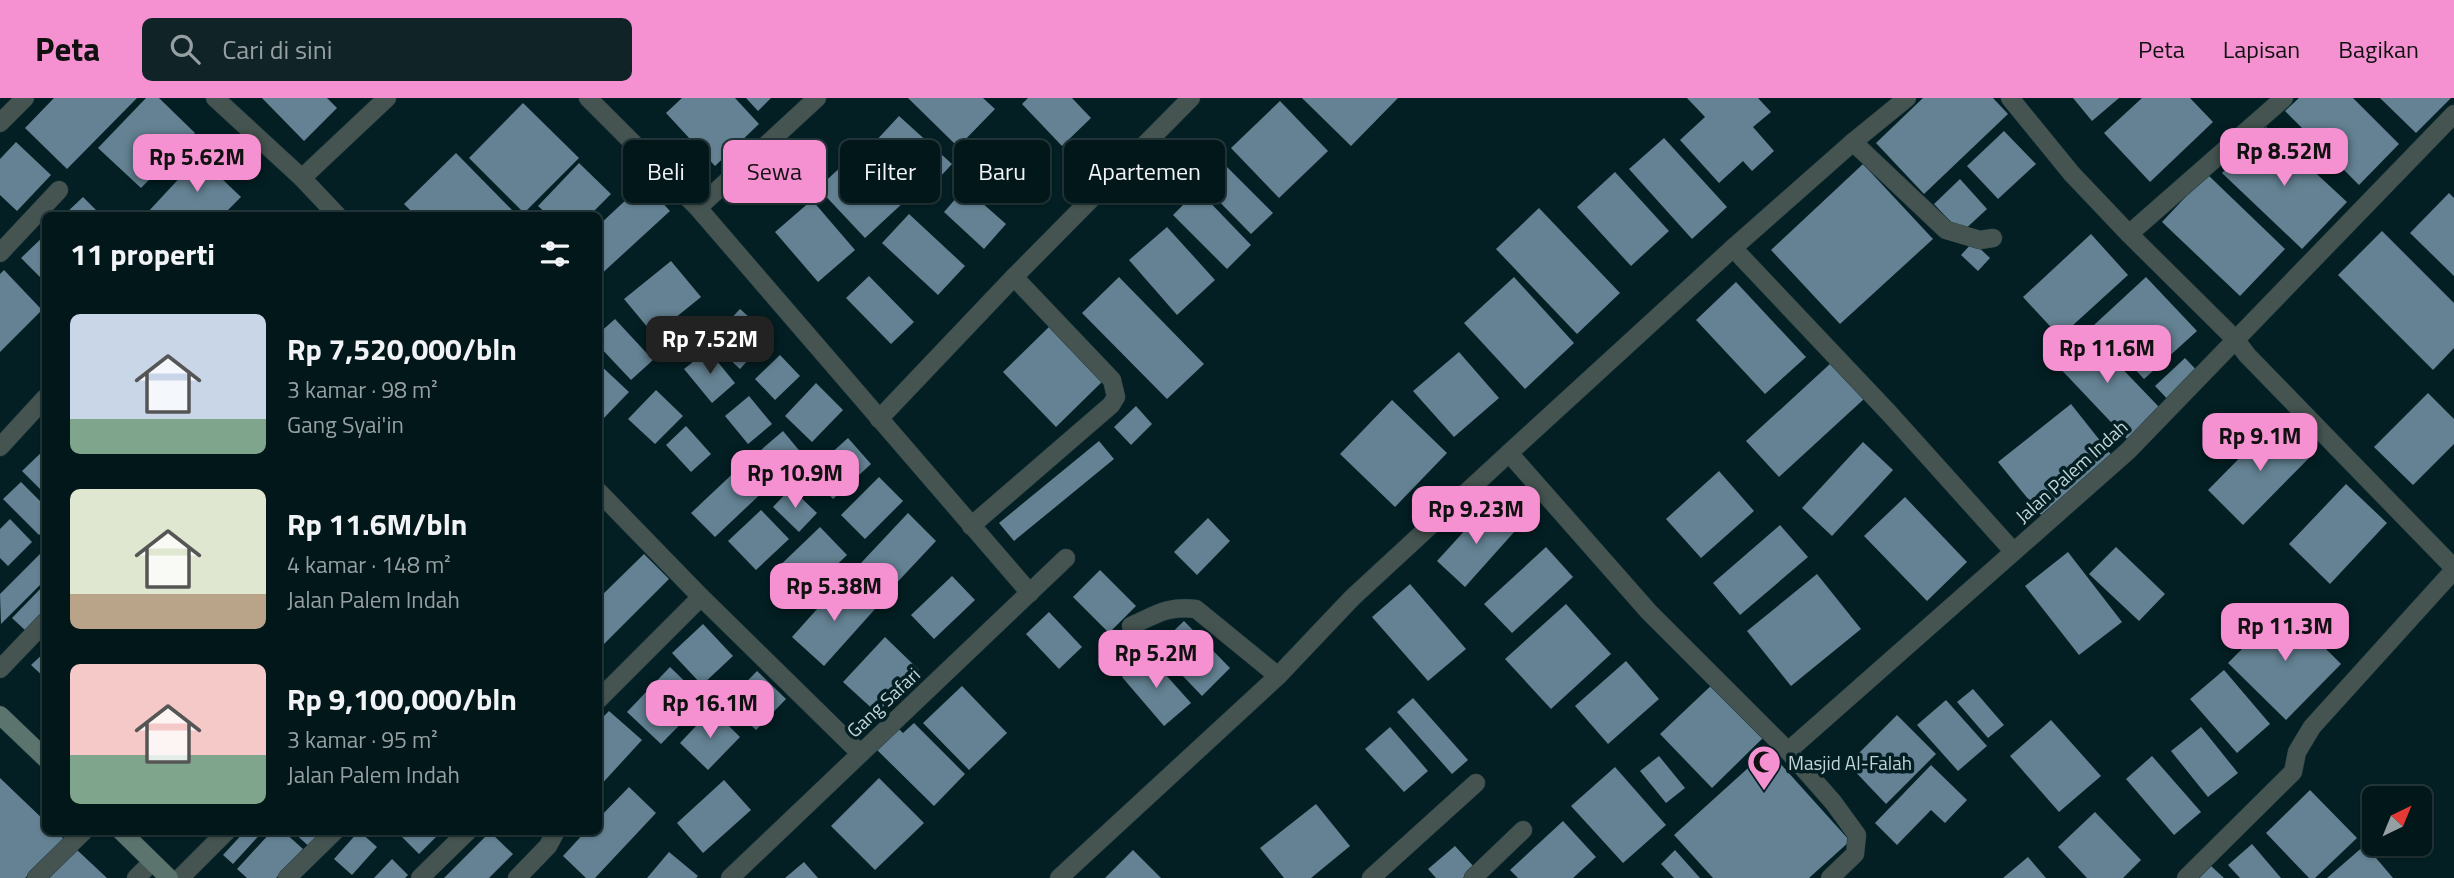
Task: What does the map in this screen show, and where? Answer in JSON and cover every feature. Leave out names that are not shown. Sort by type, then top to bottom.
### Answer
[{"type":"street","points":[[0,123],[25,98]]},
{"type":"street","points":[[215,98],[302,178],[334,212]]},
{"type":"street","points":[[302,178],[387,98]]},
{"type":"street","points":[[588,98],[698,208],[1030,593]]},
{"type":"street","points":[[698,208],[817,98]]},
{"type":"street","points":[[879,419],[1014,277],[1191,98]]},
{"type":"street","points":[[1059,878],[1278,676],[1352,598],[1509,453],[1733,248],[1907,98]]},
{"type":"street","points":[[2010,98],[2072,174],[2235,339],[2247,355],[2454,569],[2312,727],[2297,752],[2293,772],[2186,878]]},
{"type":"street","points":[[2129,234],[2284,98]]},
{"type":"street","name":"Jalan Palem Indah","points":[[1788,751],[2128,452],[2454,114]]},
{"type":"street","points":[[1853,142],[1946,230],[1980,240],[1993,239]]},
{"type":"street","points":[[0,253],[59,190]]},
{"type":"street","points":[[1733,248],[1889,413],[2013,551]]},
{"type":"street","points":[[971,526],[1111,405],[1116,397],[1112,380],[1014,277]]},
{"type":"street","points":[[0,447],[42,401]]},
{"type":"street","points":[[1509,453],[1649,612],[1788,751],[1833,802],[1857,835],[1855,855],[1830,878]]},
{"type":"street","points":[[602,495],[860,753]]},
{"type":"street","name":"Gang Safari","points":[[730,878],[1066,558]]},
{"type":"street","points":[[602,697],[701,597]]},
{"type":"street","points":[[1131,626],[1169,608],[1196,609],[1278,676]]},
{"type":"street","points":[[0,668],[42,625]]},
{"type":"street","points":[[0,715],[42,755]]},
{"type":"street","points":[[1371,878],[1476,783]]},
{"type":"street","points":[[1474,878],[1523,830]]},
{"type":"street","points":[[36,878],[80,835]]},
{"type":"street","points":[[125,835],[169,878]]},
{"type":"street","points":[[180,878],[223,835]]},
{"type":"street","points":[[287,878],[331,835]]},
{"type":"street","points":[[420,878],[464,835]]},
{"type":"street","points":[[517,878],[548,846],[554,835]]},
{"type":"street","points":[[135,878],[152,862]]},
{"type":"building","points":[[54,98],[137,98],[67,169],[25,128]]},
{"type":"building","points":[[146,98],[159,98],[195,133],[141,188],[98,148]]},
{"type":"building","points":[[262,98],[327,98],[337,108],[304,141]]},
{"type":"building","points":[[682,98],[735,98],[759,124],[742,140],[723,140],[723,158],[715,166],[709,160],[709,140],[691,140],[666,113]]},
{"type":"building","points":[[746,98],[771,98],[758,111]]},
{"type":"building","points":[[908,98],[983,98],[995,109],[965,140],[954,140],[954,143]]},
{"type":"building","points":[[1028,98],[1072,98],[1091,118],[1068,140],[1064,140],[1062,146],[1022,104]]},
{"type":"building","points":[[1302,98],[1398,98],[1351,146]]},
{"type":"building","points":[[1687,98],[1758,98],[1771,112],[1753,127],[1774,151],[1752,171],[1743,161],[1719,183],[1680,140],[1705,117]]},
{"type":"building","points":[[1923,98],[1993,98],[2008,114],[1924,194],[1876,143]]},
{"type":"building","points":[[2073,98],[2119,98],[2092,121]]},
{"type":"building","points":[[2142,98],[2190,98],[2213,122],[2150,182],[2104,133]]},
{"type":"building","points":[[2299,98],[2353,98],[2399,144],[2359,185],[2285,111]]},
{"type":"building","points":[[2380,98],[2451,98],[2416,133]]},
{"type":"building","points":[[1280,101],[1328,151],[1279,198],[1231,148]]},
{"type":"building","points":[[523,103],[579,158],[523,212],[469,158]]},
{"type":"building","points":[[899,116],[926,140],[877,140]]},
{"type":"building","points":[[2266,127],[2347,202],[2302,249],[2222,173]]},
{"type":"building","points":[[2004,131],[2036,164],[1998,199],[1967,166]]},
{"type":"building","points":[[1664,138],[1727,207],[1692,239],[1629,169]]},
{"type":"building","points":[[16,142],[51,175],[17,211],[0,195],[0,159]]},
{"type":"building","points":[[456,153],[513,211],[412,212],[404,204]]},
{"type":"building","points":[[940,153],[952,164],[940,177]]},
{"type":"building","points":[[199,157],[241,197],[226,212],[148,212]]},
{"type":"building","points":[[579,163],[611,194],[593,212],[545,212],[538,206]]},
{"type":"building","points":[[1863,164],[1933,239],[1840,324],[1771,250]]},
{"type":"building","points":[[1225,165],[1273,213],[1251,234],[1221,203],[1225,203]]},
{"type":"building","points":[[840,168],[840,203],[903,203],[865,238],[826,197],[826,181]]},
{"type":"building","points":[[1615,172],[1669,231],[1631,266],[1577,207]]},
{"type":"building","points":[[2207,174],[2285,249],[2240,296],[2162,222]]},
{"type":"building","points":[[1960,179],[1987,209],[1961,233],[1934,204]]},
{"type":"building","points":[[2449,193],[2454,198],[2454,276],[2410,233]]},
{"type":"building","points":[[83,197],[98,212],[67,212]]},
{"type":"building","points":[[954,201],[954,203],[982,203],[1006,224],[984,249],[944,212]]},
{"type":"building","points":[[623,203],[663,203],[670,211],[602,273],[602,222]]},
{"type":"building","points":[[809,203],[815,203],[855,250],[818,282],[775,232]]},
{"type":"building","points":[[1185,203],[1211,203],[1251,245],[1227,269],[1173,215]]},
{"type":"building","points":[[1539,208],[1620,293],[1577,334],[1496,249]]},
{"type":"building","points":[[909,214],[965,266],[938,295],[882,243]]},
{"type":"building","points":[[1167,227],[1215,280],[1177,315],[1129,260]]},
{"type":"building","points":[[2382,231],[2454,303],[2454,348],[2433,370],[2338,275]]},
{"type":"building","points":[[2091,234],[2128,275],[2060,337],[2023,297]]},
{"type":"building","points":[[42,238],[42,279],[21,258]]},
{"type":"building","points":[[1973,242],[1990,258],[1978,271],[1961,255]]},
{"type":"building","points":[[671,261],[701,297],[654,335],[624,299]]},
{"type":"building","points":[[4,270],[42,310],[0,352],[0,274]]},
{"type":"building","points":[[869,276],[914,322],[891,344],[846,298]]},
{"type":"building","points":[[1119,277],[1204,364],[1167,399],[1082,313]]},
{"type":"building","points":[[1514,277],[1574,343],[1525,389],[1464,323]]},
{"type":"building","points":[[2146,277],[2197,331],[2144,379],[2094,325]]},
{"type":"building","points":[[1736,282],[1806,357],[1765,394],[1696,320]]},
{"type":"building","points":[[740,309],[770,336],[740,369],[710,341]]},
{"type":"building","points":[[615,319],[653,360],[631,380],[602,349],[602,330]]},
{"type":"building","points":[[1052,324],[1106,378],[1056,427],[1003,372]]},
{"type":"building","points":[[2086,331],[2159,407],[2127,439],[2054,362]]},
{"type":"building","points":[[708,350],[735,383],[712,403],[684,369]]},
{"type":"building","points":[[1459,352],[1499,398],[1454,437],[1413,391]]},
{"type":"building","points":[[780,355],[800,376],[775,400],[755,379]]},
{"type":"building","points":[[2185,358],[2204,378],[2174,406],[2155,386]]},
{"type":"building","points":[[1831,363],[1864,399],[1779,477],[1746,441]]},
{"type":"building","points":[[602,367],[629,392],[602,420]]},
{"type":"building","points":[[816,383],[843,410],[812,442],[785,416]]},
{"type":"building","points":[[656,390],[683,416],[655,444],[628,419]]},
{"type":"building","points":[[2428,393],[2454,419],[2454,444],[2413,485],[2374,447]]},
{"type":"building","points":[[749,396],[772,424],[748,444],[725,416]]},
{"type":"building","points":[[1392,400],[1447,453],[1395,507],[1340,454]]},
{"type":"building","points":[[2071,404],[2113,457],[2041,515],[1998,462]]},
{"type":"building","points":[[1136,406],[1152,424],[1131,445],[1114,427]]},
{"type":"building","points":[[2276,421],[2311,456],[2243,525],[2208,490]]},
{"type":"building","points":[[686,426],[711,454],[691,472],[666,445]]},
{"type":"building","points":[[783,431],[808,461],[779,486],[754,456]]},
{"type":"building","points":[[848,438],[871,464],[833,499],[809,473]]},
{"type":"building","points":[[1099,441],[1114,459],[1014,541],[999,523]]},
{"type":"building","points":[[1863,442],[1893,470],[1832,536],[1802,508]]},
{"type":"building","points":[[42,452],[42,491],[22,471]]},
{"type":"building","points":[[744,463],[767,488],[715,537],[691,513]]},
{"type":"building","points":[[1719,471],[1754,511],[1701,558],[1666,519]]},
{"type":"building","points":[[879,477],[903,501],[865,539],[841,515]]},
{"type":"building","points":[[21,482],[42,503],[42,532],[39,535],[3,499]]},
{"type":"building","points":[[2346,484],[2387,523],[2330,584],[2289,544]]},
{"type":"building","points":[[791,488],[817,513],[799,532],[773,507]]},
{"type":"building","points":[[1905,497],[1967,562],[1927,601],[1864,536]]},
{"type":"building","points":[[1488,505],[1515,531],[1465,587],[1437,561]]},
{"type":"building","points":[[761,510],[789,539],[756,570],[728,541]]},
{"type":"building","points":[[908,513],[936,541],[890,590],[861,563]]},
{"type":"building","points":[[1208,518],[1230,541],[1197,575],[1174,552]]},
{"type":"building","points":[[10,519],[32,542],[8,566],[0,558],[0,529]]},
{"type":"building","points":[[1780,525],[1808,557],[1740,615],[1713,583]]},
{"type":"building","points":[[820,527],[847,555],[798,602],[771,574]]},
{"type":"building","points":[[1546,547],[1573,577],[1512,633],[1484,604]]},
{"type":"building","points":[[2116,547],[2165,594],[2139,621],[2089,574]]},
{"type":"building","points":[[42,552],[42,583],[1,624],[0,594]]},
{"type":"building","points":[[2068,552],[2122,622],[2079,655],[2025,586]]},
{"type":"building","points":[[644,554],[669,579],[603,645],[602,595]]},
{"type":"building","points":[[1100,570],[1136,606],[1109,633],[1073,597]]},
{"type":"building","points":[[1817,574],[1861,629],[1791,686],[1747,631]]},
{"type":"building","points":[[952,576],[975,600],[934,639],[911,615]]},
{"type":"building","points":[[843,580],[875,609],[824,666],[792,637]]},
{"type":"building","points":[[1410,584],[1466,649],[1428,681],[1372,617]]},
{"type":"building","points":[[42,587],[42,617],[27,632],[12,618]]},
{"type":"building","points":[[1566,604],[1611,654],[1551,709],[1505,659]]},
{"type":"building","points":[[2284,607],[2341,664],[2286,720],[2228,663]]},
{"type":"building","points":[[1049,612],[1082,647],[1059,669],[1026,634]]},
{"type":"building","points":[[1184,621],[1230,668],[1202,696],[1156,648]]},
{"type":"building","points":[[703,624],[733,656],[702,685],[672,653]]},
{"type":"building","points":[[885,637],[919,670],[877,713],[843,682]]},
{"type":"building","points":[[1147,654],[1191,703],[1164,726],[1122,677]]},
{"type":"building","points":[[42,655],[42,675],[31,665]]},
{"type":"building","points":[[1626,661],[1659,699],[1608,744],[1575,706]]},
{"type":"building","points":[[670,667],[704,700],[661,744],[627,712]]},
{"type":"building","points":[[2224,670],[2270,724],[2237,753],[2190,699]]},
{"type":"building","points":[[757,671],[786,699],[756,730],[727,702]]},
{"type":"building","points":[[1716,681],[1767,734],[1712,788],[1660,734]]},
{"type":"building","points":[[962,686],[1007,733],[969,770],[923,723]]},
{"type":"building","points":[[1973,689],[2004,725],[1988,738],[1957,702]]},
{"type":"building","points":[[1413,698],[1468,760],[1452,774],[1397,712]]},
{"type":"building","points":[[1946,700],[1987,746],[1958,771],[1917,725]]},
{"type":"building","points":[[712,709],[740,737],[708,770],[680,743]]},
{"type":"building","points":[[609,711],[642,740],[602,784],[602,718]]},
{"type":"building","points":[[1897,715],[1936,754],[1886,804],[1848,764]]},
{"type":"building","points":[[2051,720],[2101,776],[2059,812],[2010,756]]},
{"type":"building","points":[[914,723],[965,774],[934,806],[873,746],[894,724],[903,733]]},
{"type":"building","points":[[1390,727],[1428,771],[1404,792],[1365,749]]},
{"type":"building","points":[[2201,727],[2238,773],[2208,797],[2171,751]]},
{"type":"building","name":"Masjid Al-Falah","points":[[1768,750],[1850,841],[1809,878],[1713,878],[1674,835]]},
{"type":"building","points":[[1659,756],[1685,788],[1666,803],[1640,771]]},
{"type":"building","points":[[2152,756],[2201,812],[2174,835],[2126,779]]},
{"type":"building","points":[[1931,765],[1967,800],[1945,823],[1931,810],[1897,845],[1875,823]]},
{"type":"building","points":[[1615,767],[1666,825],[1623,863],[1571,806]]},
{"type":"building","points":[[0,778],[42,818],[42,835],[60,835],[67,842],[25,878],[0,878]]},
{"type":"building","points":[[879,778],[924,823],[875,870],[831,826]]},
{"type":"building","points":[[724,780],[751,810],[703,853],[677,823]]},
{"type":"building","points":[[629,787],[656,813],[595,878],[586,878],[563,856],[582,835],[602,835],[602,815]]},
{"type":"building","points":[[2310,790],[2357,838],[2315,878],[2309,878],[2266,833]]},
{"type":"building","points":[[1316,804],[1350,846],[1311,878],[1284,878],[1260,848]]},
{"type":"building","points":[[2095,812],[2141,860],[2123,878],[2087,878],[2058,847]]},
{"type":"building","points":[[1563,821],[1596,857],[1573,878],[1518,878],[1510,870]]},
{"type":"building","points":[[241,835],[259,835],[233,864],[223,855]]},
{"type":"building","points":[[268,835],[287,835],[303,849],[276,878],[247,878],[237,869]]},
{"type":"building","points":[[296,835],[326,835],[313,850]]},
{"type":"building","points":[[355,835],[364,835],[377,847],[352,875],[334,859]]},
{"type":"building","points":[[400,835],[438,835],[419,854]]},
{"type":"building","points":[[487,835],[493,835],[513,854],[489,878],[444,878]]},
{"type":"building","points":[[2252,844],[2281,878],[2240,878],[2228,865]]},
{"type":"building","points":[[1455,846],[1475,868],[1463,878],[1436,878],[1428,869]]},
{"type":"building","points":[[2362,848],[2362,856],[2374,856],[2393,878],[2327,878]]},
{"type":"building","points":[[76,849],[107,878],[48,878]]},
{"type":"building","points":[[1133,850],[1161,878],[1105,878]]},
{"type":"building","points":[[1675,850],[1700,878],[1674,878],[1661,864]]},
{"type":"building","points":[[669,852],[698,876],[647,878]]},
{"type":"building","points":[[2028,857],[2046,878],[2003,878]]},
{"type":"building","points":[[392,859],[408,875],[405,878],[374,878]]},
{"type":"building","points":[[804,862],[818,878],[785,878]]},
{"type":"building","points":[[2211,866],[2224,878],[2199,878]]},
{"type":"place","name":"Masjid Al-Falah","points":[[1764,792]]}]
